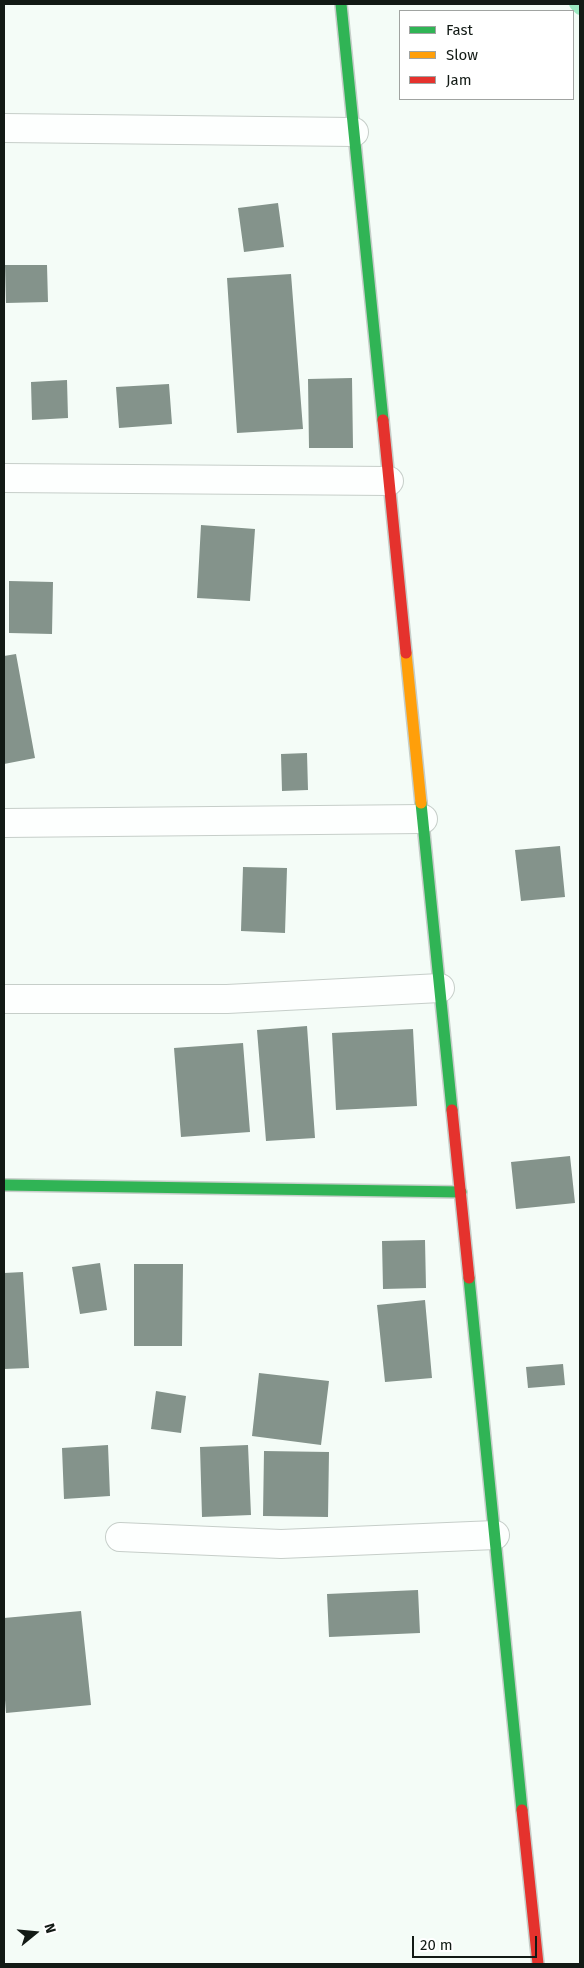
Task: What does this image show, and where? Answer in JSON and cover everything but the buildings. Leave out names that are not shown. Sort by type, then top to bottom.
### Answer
[{"type":"street","points":[[341,4],[538,1964]]},
{"type":"street","points":[[4,128],[354,132]]},
{"type":"street","points":[[4,478],[389,481]]},
{"type":"street","points":[[4,823],[423,819]]},
{"type":"street","points":[[4,998],[227,999],[440,988]]},
{"type":"street","points":[[4,1185],[461,1192]]},
{"type":"street","points":[[120,1537],[281,1544],[495,1535]]},
{"type":"waterway","points":[[575,4],[580,9]]},
{"type":"traffic: fast","points":[[341,4],[383,420]]},
{"type":"traffic: fast","points":[[421,803],[452,1110]]},
{"type":"traffic: fast","points":[[4,1185],[461,1192]]},
{"type":"traffic: fast","points":[[469,1278],[522,1810]]},
{"type":"traffic: slow","points":[[406,653],[421,803]]},
{"type":"traffic: jam","points":[[383,420],[406,653]]},
{"type":"traffic: jam","points":[[452,1110],[469,1278]]},
{"type":"traffic: jam","points":[[522,1810],[538,1964]]}]
